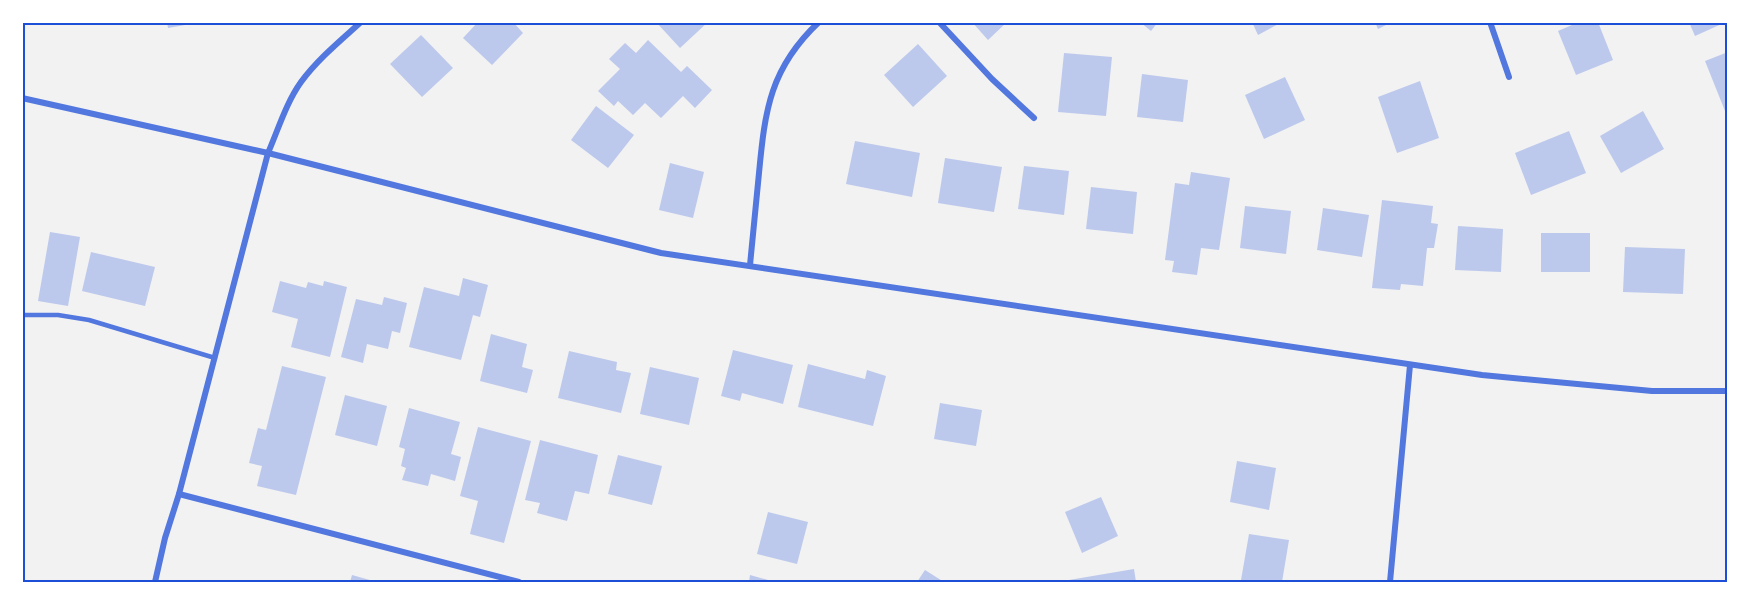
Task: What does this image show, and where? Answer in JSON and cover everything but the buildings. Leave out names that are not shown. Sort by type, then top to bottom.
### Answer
[{"type":"street","points":[[155,582],[268,153],[287,108],[301,83],[317,63],[361,22]]},
{"type":"street","points":[[750,265],[764,122],[772,92],[783,67],[797,46],[819,22]]},
{"type":"street","points":[[939,22],[992,79],[1034,118]]},
{"type":"street","points":[[1490,22],[1509,77]]},
{"type":"street","points":[[22,98],[268,153],[661,252],[1482,375],[1652,391],[1728,391]]},
{"type":"street","points":[[1390,582],[1410,365]]},
{"type":"street","points":[[179,494],[517,582]]},
{"type":"lane","points":[[22,315],[58,315],[89,320],[215,358]]}]
